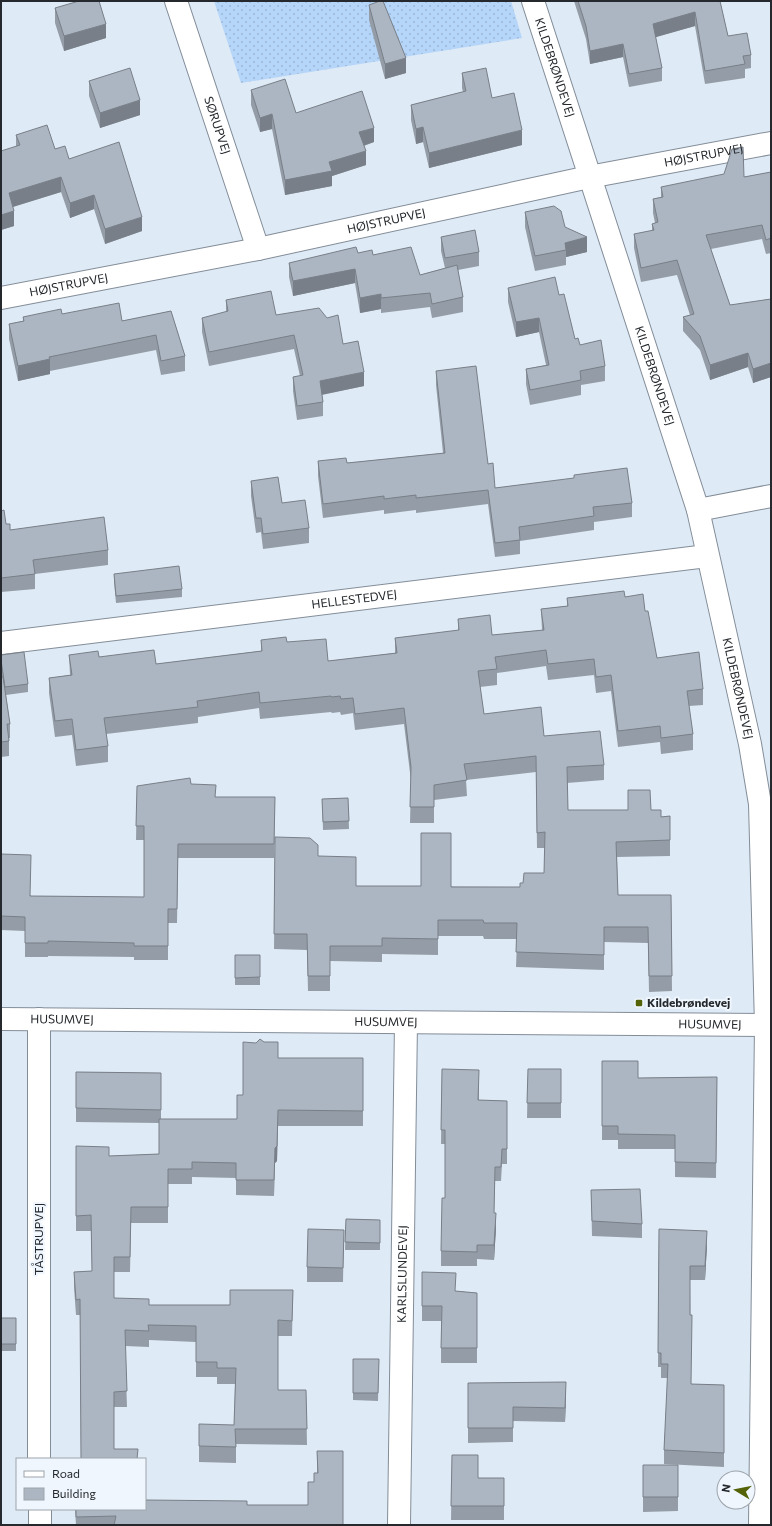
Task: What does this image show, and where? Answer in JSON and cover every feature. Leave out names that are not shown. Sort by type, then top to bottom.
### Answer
[{"type":"street","name":"SØRUPVEJ","points":[[176,1],[258,249]]},
{"type":"street","name":"KILDEBRØNDEVEJ","points":[[533,1],[698,510],[750,744],[760,804],[769,1025],[767,1432],[760,1525]]},
{"type":"street","name":"HØJSTRUPVEJ","points":[[1,298],[258,249],[589,177],[771,143]]},
{"type":"street","points":[[698,510],[771,496]]},
{"type":"street","name":"HELLESTEDVEJ","points":[[1,643],[707,556]]},
{"type":"street","name":"HUSUMVEJ","points":[[1,1019],[769,1025]]},
{"type":"street","name":"TÅSTRUPVEJ","points":[[39,1019],[39,1458]]},
{"type":"street","name":"KARLSLUNDEVEJ","points":[[399,1525],[406,1022]]},
{"type":"street","points":[[40,1510],[40,1525]]},
{"type":"shaded area","points":[[214,1],[511,1],[522,38],[241,83]]},
{"type":"building","points":[[79,1],[99,1],[106,24],[64,36],[55,8]]},
{"type":"building","points":[[383,1],[406,58],[385,64],[369,5]]},
{"type":"building","points":[[578,1],[720,1],[728,36],[747,33],[751,55],[743,56],[745,64],[705,71],[695,12],[653,24],[662,68],[629,74],[623,44],[590,51],[586,26]]},
{"type":"building","points":[[130,68],[140,100],[100,113],[89,81]]},
{"type":"building","points":[[486,68],[492,98],[514,93],[522,130],[429,153],[423,127],[416,129],[411,105],[466,91],[462,73]]},
{"type":"building","points":[[285,79],[296,113],[362,91],[374,128],[359,132],[366,151],[329,162],[332,171],[285,180],[272,114],[260,118],[251,90]]},
{"type":"building","points":[[47,125],[55,149],[65,146],[69,159],[119,142],[142,217],[105,229],[94,195],[70,203],[61,177],[9,193],[14,211],[1,215],[1,151],[20,145],[16,135]]},
{"type":"building","points":[[743,147],[744,177],[771,172],[771,238],[766,240],[762,225],[706,235],[730,305],[771,299],[771,363],[753,369],[748,353],[710,365],[700,336],[683,317],[694,314],[677,260],[641,268],[634,234],[654,230],[652,224],[658,222],[653,199],[663,197],[661,187],[724,174],[732,149]]},
{"type":"building","points":[[554,206],[561,211],[565,227],[587,237],[565,243],[566,250],[535,256],[525,212]]},
{"type":"building","points":[[475,230],[479,252],[445,258],[441,237]]},
{"type":"building","points":[[356,247],[358,253],[372,250],[373,255],[411,247],[420,275],[457,265],[463,297],[432,304],[430,293],[381,298],[381,294],[360,298],[355,269],[293,281],[289,263]]},
{"type":"building","points":[[555,277],[559,295],[564,294],[575,339],[578,338],[580,345],[601,340],[605,366],[580,371],[581,380],[530,390],[526,369],[549,365],[539,318],[516,322],[508,288]]},
{"type":"building","points":[[271,291],[276,315],[319,308],[327,318],[338,315],[343,344],[358,341],[364,372],[320,381],[323,402],[297,406],[293,377],[303,375],[294,335],[209,352],[202,318],[228,311],[226,300]]},
{"type":"building","points":[[119,303],[122,321],[171,311],[185,356],[161,361],[156,335],[49,357],[50,359],[18,366],[9,324],[24,321],[23,317],[61,309],[62,314]]},
{"type":"building","points":[[476,366],[488,464],[493,463],[495,488],[574,478],[574,475],[627,468],[632,503],[593,507],[594,516],[519,527],[520,540],[495,543],[488,490],[416,498],[416,495],[384,499],[384,496],[323,504],[318,461],[346,458],[347,463],[445,453],[436,371]]},
{"type":"building","points":[[278,477],[282,503],[305,500],[309,528],[263,534],[261,518],[256,518],[251,481]]},
{"type":"building","points":[[4,510],[6,524],[10,524],[10,530],[104,517],[108,550],[33,560],[35,574],[1,578],[1,511]]},
{"type":"building","points":[[179,566],[182,589],[116,596],[114,574]]},
{"type":"building","points":[[624,591],[625,597],[643,594],[645,611],[648,611],[657,658],[699,652],[703,689],[687,691],[693,734],[661,738],[660,726],[618,731],[611,675],[596,677],[594,659],[548,664],[546,650],[495,657],[497,669],[478,671],[484,714],[541,707],[544,736],[600,731],[604,765],[567,767],[568,810],[628,810],[628,790],[650,790],[651,810],[661,810],[661,817],[670,816],[670,840],[616,842],[618,895],[671,895],[672,976],[649,976],[648,927],[604,927],[604,955],[516,952],[517,923],[484,923],[483,920],[438,920],[438,939],[382,938],[382,946],[330,946],[330,976],[308,976],[307,934],[274,934],[275,837],[310,838],[318,845],[318,856],[356,857],[356,886],[421,886],[421,833],[451,833],[451,887],[520,887],[520,883],[523,883],[524,873],[544,873],[545,832],[537,833],[536,756],[464,764],[467,780],[434,785],[434,807],[410,807],[411,767],[404,708],[355,714],[353,698],[341,699],[340,696],[331,696],[260,703],[259,692],[197,701],[198,707],[104,718],[108,746],[76,750],[72,719],[55,721],[49,678],[72,675],[69,655],[98,651],[99,657],[154,650],[156,664],[262,651],[261,640],[286,637],[287,642],[326,639],[328,661],[397,653],[395,638],[459,630],[458,619],[490,615],[492,635],[544,630],[541,609],[568,606],[567,598]]},
{"type":"building","points":[[24,652],[28,684],[5,687],[1,655]]},
{"type":"building","points":[[1,677],[3,677],[10,724],[7,724],[9,741],[1,742]]},
{"type":"building","points":[[190,778],[191,784],[216,785],[215,797],[275,797],[274,844],[178,844],[177,909],[168,909],[168,946],[134,946],[134,943],[48,941],[48,943],[25,943],[25,917],[1,916],[1,854],[31,855],[30,896],[144,897],[144,826],[136,826],[137,786]]},
{"type":"building","points":[[348,798],[349,821],[323,822],[322,799]]},
{"type":"building","points":[[235,955],[260,955],[260,977],[235,978]]},
{"type":"building","points":[[260,1039],[264,1042],[278,1042],[278,1058],[363,1058],[363,1111],[278,1110],[274,1180],[236,1180],[236,1163],[192,1162],[192,1169],[168,1169],[168,1207],[131,1207],[130,1257],[114,1257],[114,1298],[149,1299],[149,1305],[230,1305],[230,1290],[293,1290],[292,1321],[278,1320],[278,1390],[306,1390],[307,1429],[235,1429],[236,1447],[199,1446],[199,1424],[234,1425],[236,1368],[217,1368],[217,1362],[196,1362],[196,1326],[148,1325],[149,1331],[125,1330],[127,1391],[114,1392],[114,1449],[138,1449],[137,1458],[81,1458],[80,1299],[76,1300],[74,1272],[92,1271],[91,1215],[76,1216],[76,1146],[109,1147],[109,1156],[159,1154],[159,1119],[237,1119],[237,1095],[243,1095],[243,1042],[256,1043]]},
{"type":"building","points":[[602,1061],[638,1061],[638,1078],[717,1077],[716,1163],[675,1162],[675,1135],[618,1134],[618,1126],[602,1126]]},
{"type":"building","points":[[442,1069],[479,1070],[478,1100],[507,1101],[507,1149],[502,1149],[501,1167],[495,1167],[494,1213],[496,1213],[494,1245],[477,1245],[477,1252],[441,1251],[442,1198],[445,1198],[445,1130],[441,1130]]},
{"type":"building","points":[[528,1069],[561,1069],[561,1103],[527,1103]]},
{"type":"building","points":[[76,1072],[161,1073],[161,1110],[76,1108]]},
{"type":"building","points":[[640,1189],[642,1224],[592,1221],[591,1190]]},
{"type":"building","points":[[346,1219],[380,1220],[380,1243],[345,1242]]},
{"type":"building","points":[[308,1229],[344,1230],[343,1268],[307,1267]]},
{"type":"building","points":[[659,1229],[707,1231],[705,1266],[690,1266],[690,1315],[692,1315],[691,1384],[724,1385],[724,1453],[664,1450],[668,1364],[661,1364],[661,1353],[658,1353]]},
{"type":"building","points":[[422,1272],[456,1273],[455,1291],[477,1293],[477,1348],[441,1348],[442,1306],[422,1306]]},
{"type":"building","points":[[1,1318],[16,1318],[16,1344],[1,1344]]},
{"type":"building","points":[[353,1359],[379,1359],[378,1393],[353,1393]]},
{"type":"building","points":[[566,1382],[565,1408],[513,1407],[513,1428],[468,1428],[468,1383]]},
{"type":"building","points":[[317,1451],[343,1451],[343,1525],[114,1525],[116,1516],[76,1517],[76,1510],[146,1510],[146,1500],[247,1501],[247,1505],[308,1505],[308,1482],[314,1482],[314,1473],[318,1473]]},
{"type":"building","points":[[452,1455],[478,1455],[478,1478],[504,1478],[504,1506],[451,1506]]},
{"type":"building","points":[[643,1465],[678,1465],[678,1497],[643,1497]]},
{"type":"place","name":"Kildebrøndevej","points":[[639,1003]]}]
